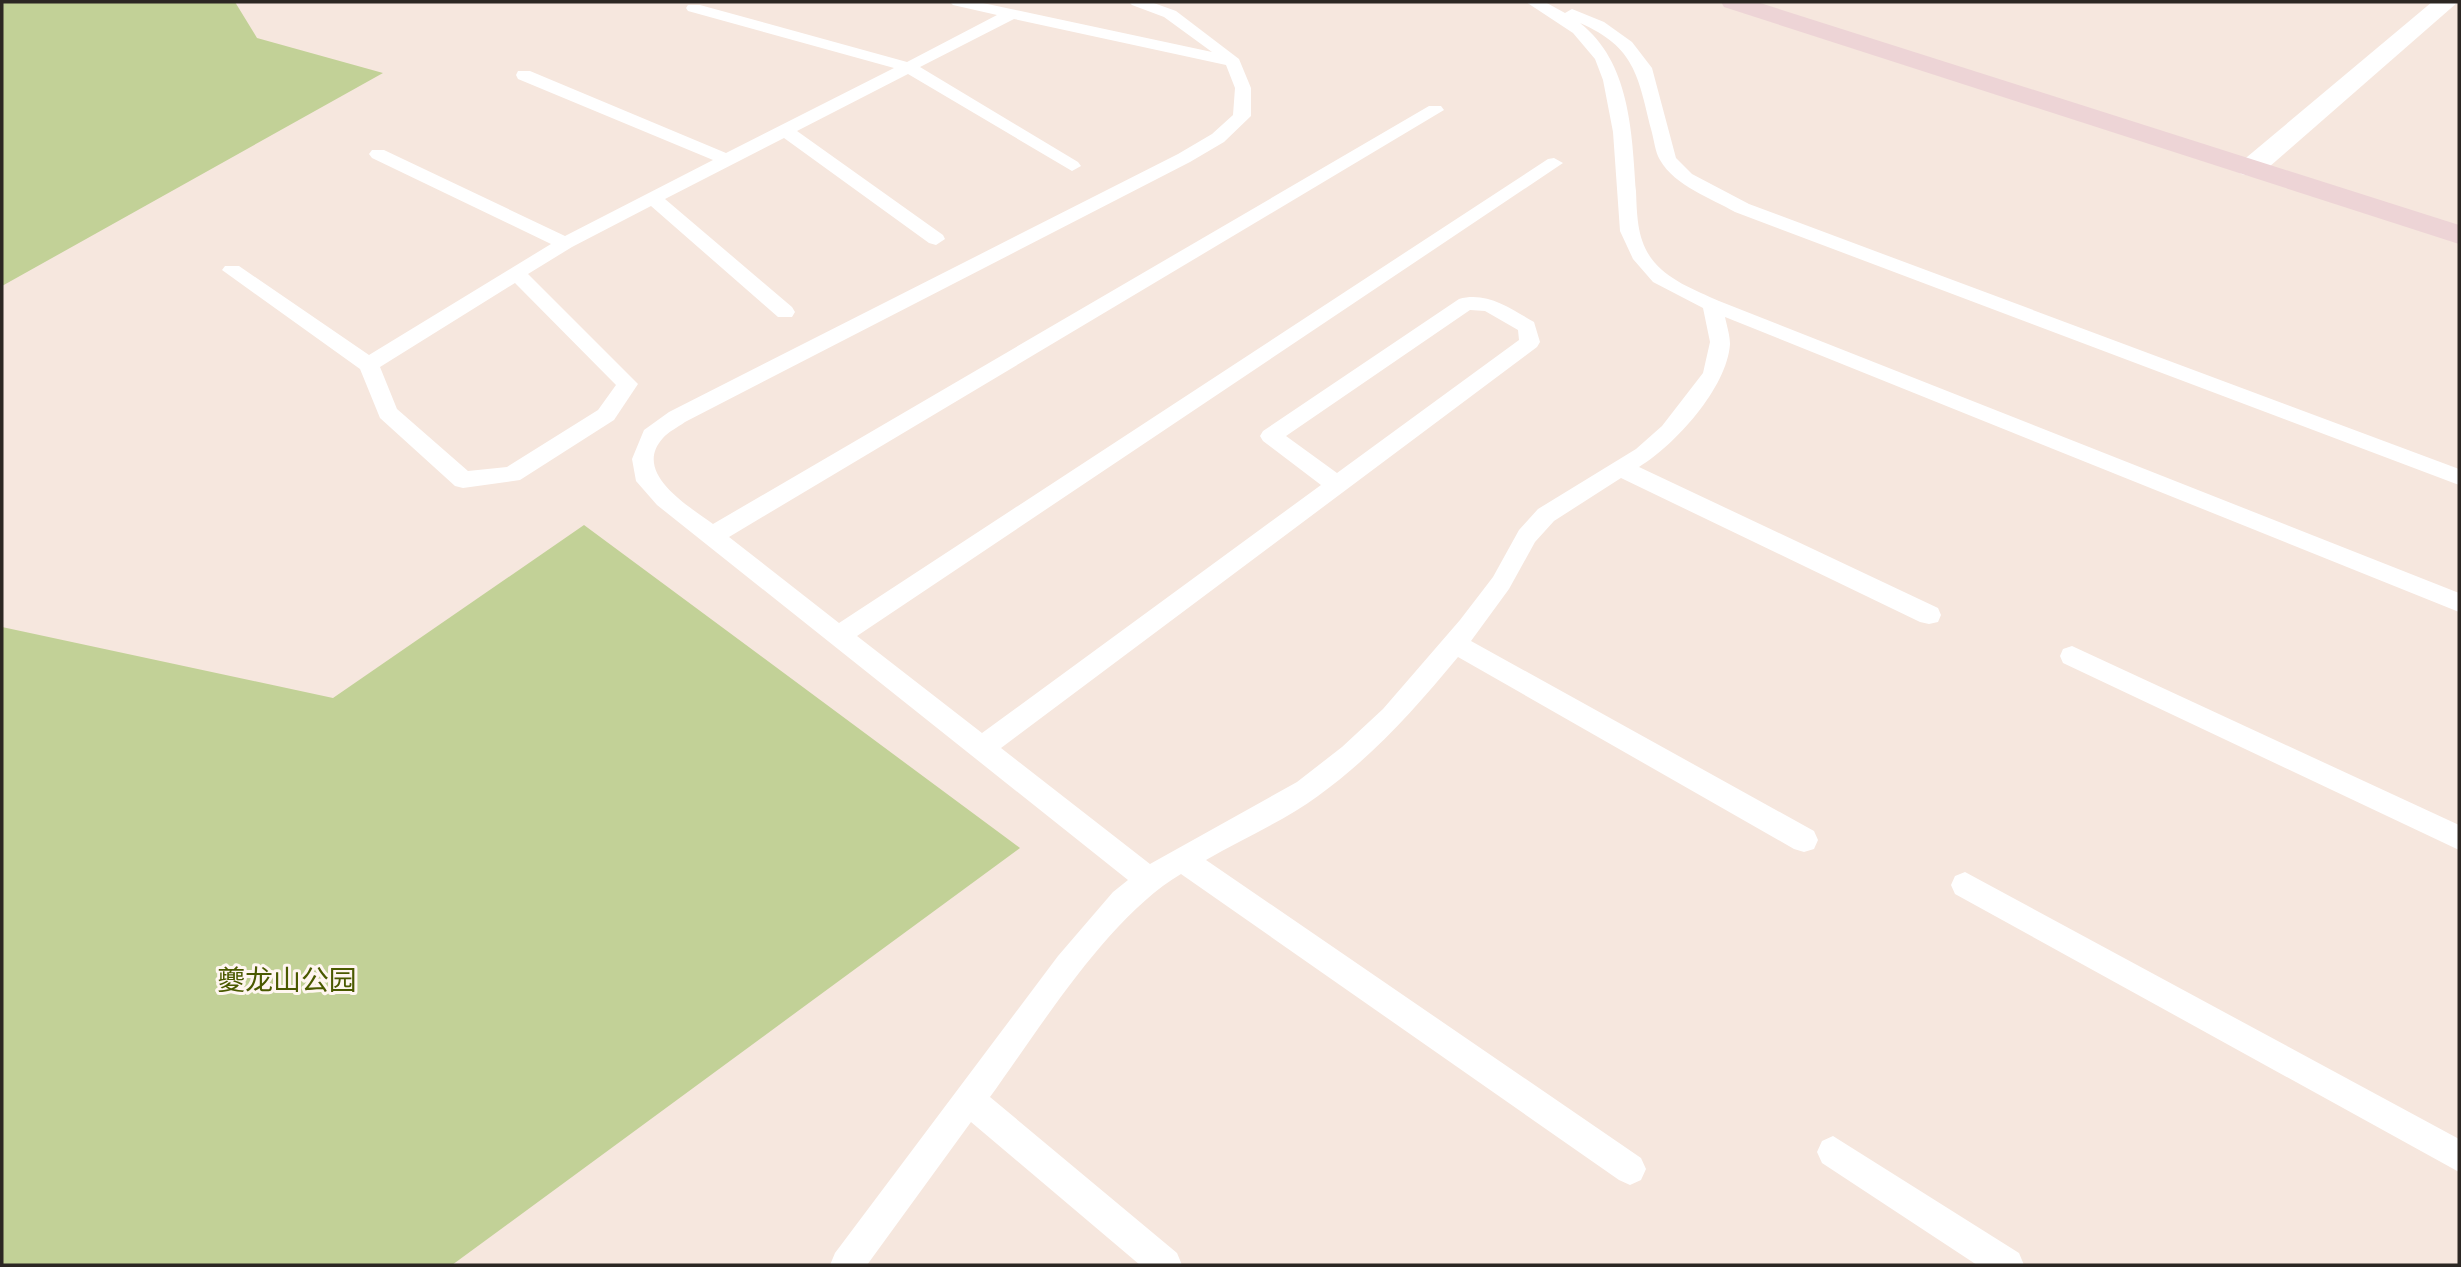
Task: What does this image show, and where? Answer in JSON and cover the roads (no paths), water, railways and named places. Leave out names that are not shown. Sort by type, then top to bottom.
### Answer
[{"type":"main road","points":[[1733,2],[2459,235]]},
{"type":"street","points":[[2251,168],[2446,2]]},
{"type":"lane","points":[[958,2],[1233,62]]},
{"type":"lane","points":[[1137,2],[1170,14],[1233,62],[1243,88],[1242,116],[1218,138],[1172,165],[677,417],[652,435],[643,459],[647,481],[665,499],[1148,879]]},
{"type":"lane","points":[[1535,2],[1567,20],[1593,44],[1609,70],[1618,97],[1629,231],[1635,250],[1649,271],[1712,305],[2459,603]]},
{"type":"lane","points":[[1535,2],[1598,25],[1626,45],[1644,68],[1668,159],[1686,178],[1712,194],[1742,208],[2459,477]]},
{"type":"lane","points":[[694,8],[908,67],[1072,166]]},
{"type":"lane","points":[[369,365],[565,243],[1012,14]]},
{"type":"lane","points":[[524,75],[727,160]]},
{"type":"lane","points":[[712,536],[1435,110]]},
{"type":"lane","points":[[785,130],[936,239]]},
{"type":"lane","points":[[378,154],[565,243]]},
{"type":"lane","points":[[838,636],[1555,163]]},
{"type":"lane","points":[[652,198],[785,312]]},
{"type":"lane","points":[[232,270],[369,365],[388,413],[463,480],[512,474],[606,415],[628,384],[516,273]]},
{"type":"lane","points":[[982,748],[1531,342],[1528,327],[1490,305],[1466,303],[1272,436],[1337,485]]},
{"type":"lane","points":[[847,1265],[1099,927],[1148,879],[1306,790],[1351,755],[1392,717],[1455,644],[1501,583],[1527,536],[1546,515],[1644,454],[1670,431],[1713,374],[1720,342],[1712,305]]},
{"type":"lane","points":[[1621,468],[1929,615]]},
{"type":"lane","points":[[1455,644],[1804,840]]},
{"type":"lane","points":[[2072,656],[2459,838]]},
{"type":"lane","points":[[1182,859],[1630,1169]]},
{"type":"lane","points":[[1965,884],[2459,1156]]},
{"type":"lane","points":[[969,1100],[1165,1265]]},
{"type":"lane","points":[[1833,1152],[2007,1265]]},
{"type":"park label","name":"夔龙山公园","points":[[287,980]]}]
